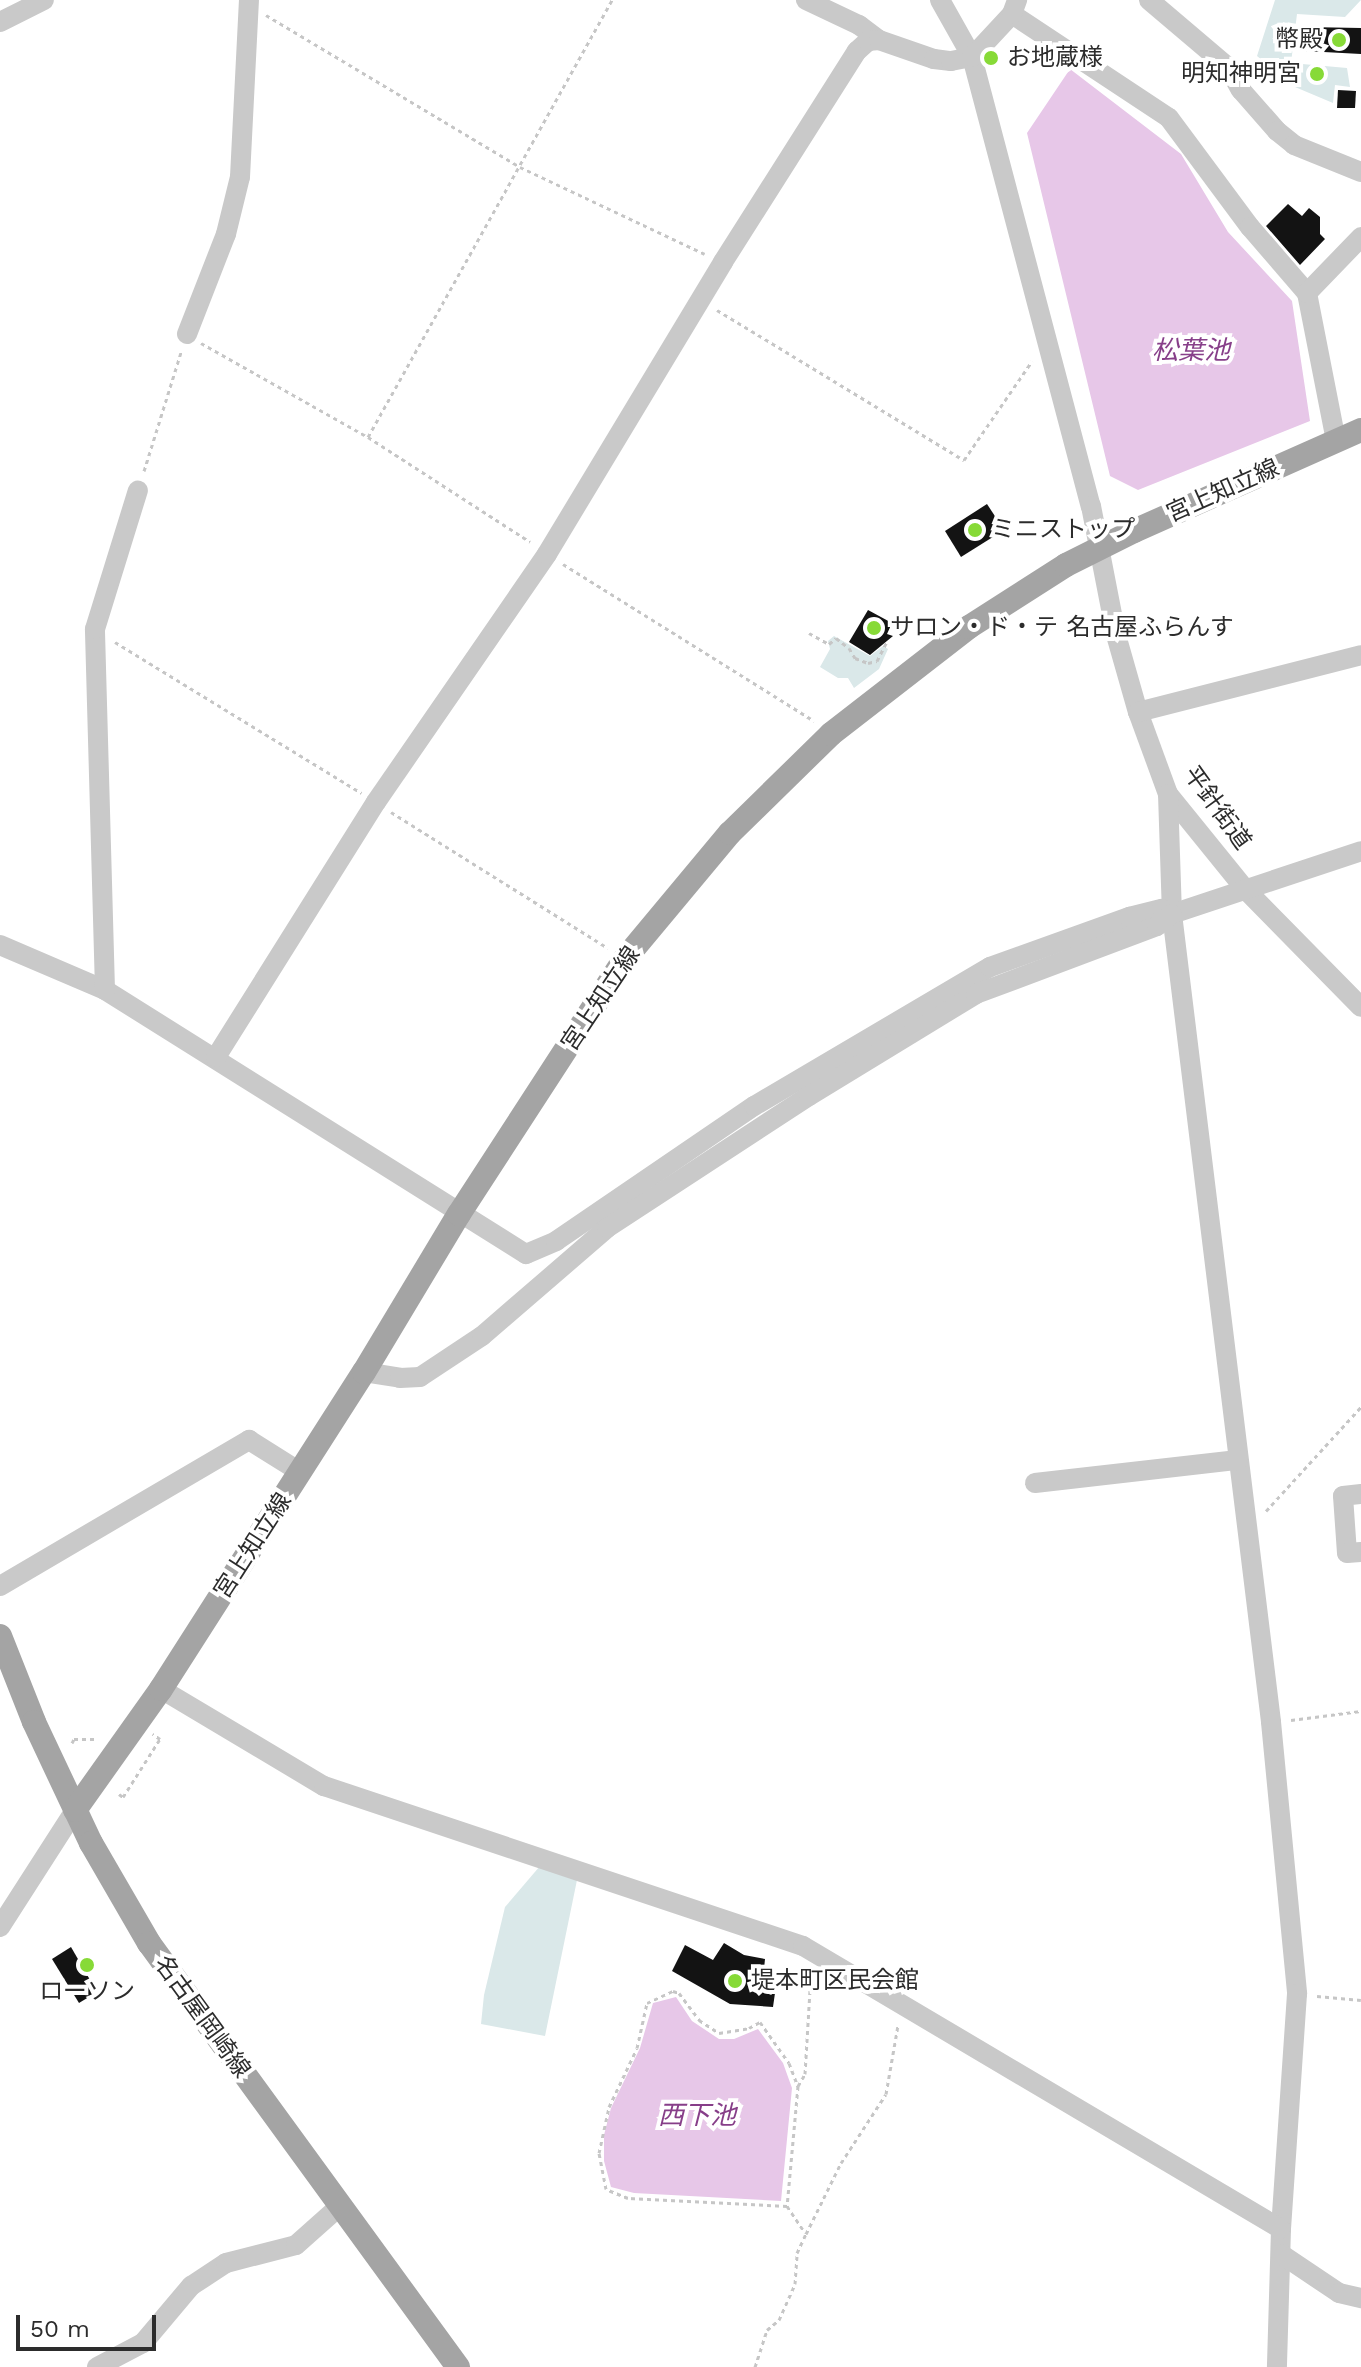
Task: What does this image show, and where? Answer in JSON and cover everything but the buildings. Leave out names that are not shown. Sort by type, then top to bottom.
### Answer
[{"type":"main road","name":"宮上知立線","points":[[75,1810],[161,1689],[364,1372],[459,1214],[624,960],[730,833],[831,734],[969,627],[1066,565],[1361,430]]},
{"type":"main road","name":"名古屋岡崎線","points":[[0,1636],[75,1810],[149,1943],[458,2367]]},
{"type":"street","points":[[0,22],[44,0]]},
{"type":"street","points":[[806,0],[859,25],[879,40],[934,59],[951,61],[972,57],[1014,7],[1169,118],[1250,227],[1307,293],[1336,441]]},
{"type":"street","name":"平針街道","points":[[940,0],[972,57],[1048,338],[1099,549],[1116,635],[1138,712],[1168,794],[1245,889],[1361,1007]]},
{"type":"street","points":[[1149,0],[1228,67],[1241,90],[1277,131],[1294,145],[1361,172]]},
{"type":"street","points":[[187,334],[226,234],[240,177],[249,2]]},
{"type":"street","points":[[216,1057],[376,802],[547,554],[723,262],[857,51],[868,41],[879,40]]},
{"type":"street","points":[[1307,293],[1361,237]]},
{"type":"street","points":[[105,990],[95,629],[138,490]]},
{"type":"street","points":[[1138,712],[1361,655]]},
{"type":"street","points":[[1168,794],[1172,914],[1271,1722],[1297,1994],[1281,2229],[1277,2367]]},
{"type":"street","points":[[364,1372],[400,1378],[420,1377],[482,1336],[607,1228],[809,1096],[976,994],[1157,926],[1172,914],[1361,851]]},
{"type":"street","points":[[0,945],[105,990],[526,1254],[556,1241],[754,1106],[990,967],[1129,917],[1162,909],[1172,914]]},
{"type":"street","points":[[0,1586],[249,1440],[300,1472]]},
{"type":"street","points":[[1035,1483],[1238,1460]]},
{"type":"street","points":[[1361,1494],[1343,1496],[1347,1553],[1361,1552]]},
{"type":"street","points":[[161,1689],[324,1786],[803,1946],[1281,2229]]},
{"type":"street","points":[[0,1927],[75,1810]]},
{"type":"street","points":[[97,2367],[143,2343],[191,2286],[226,2263],[296,2245],[340,2206]]},
{"type":"street","points":[[1281,2254],[1339,2293],[1361,2298]]},
{"type":"path","points":[[368,437],[612,0]]},
{"type":"path","points":[[249,2],[520,167],[723,262]]},
{"type":"path","points":[[700,300],[964,460],[1048,338]]},
{"type":"path","points":[[138,490],[187,334],[368,437],[831,734]]},
{"type":"path","points":[[809,633],[829,644],[836,638],[863,662],[873,663],[887,641]]},
{"type":"path","points":[[883,651],[888,657]]},
{"type":"path","points":[[1247,1531],[1361,1407]]},
{"type":"path","points":[[1271,1722],[1361,1711]]},
{"type":"path","points":[[72,1743],[74,1739],[99,1739],[105,1730]]},
{"type":"path","points":[[119,1794],[123,1797],[160,1739]]},
{"type":"path","points":[[806,2234],[787,2206],[798,2086],[805,2074],[808,1989],[811,1972],[820,1957]]},
{"type":"path","points":[[787,2206],[628,2198],[606,2189],[599,2153],[609,2107],[637,2048],[647,2003],[653,1998],[679,1993],[699,2020],[719,2033],[749,2028],[760,2022],[789,2063],[798,2086]]},
{"type":"path","points":[[1297,1994],[1361,2000]]},
{"type":"path","points":[[755,2367],[767,2330],[779,2320],[795,2284],[797,2253],[806,2234],[841,2163],[886,2094],[901,2006]]},
{"type":"shaded area","points":[[1275,0],[1361,0],[1345,17],[1297,14],[1291,63],[1347,68],[1350,87],[1335,85],[1333,103],[1295,87],[1257,56]]},
{"type":"shaded area","points":[[834,636],[870,656],[883,646],[888,649],[879,669],[854,688],[848,678],[838,678],[820,667],[830,649],[828,641]]},
{"type":"shaded area","points":[[540,1866],[577,1880],[545,2036],[481,2024],[484,1995],[505,1907]]},
{"type":"water","name":"松葉池","points":[[1070,69],[1181,154],[1228,232],[1292,301],[1310,421],[1138,490],[1110,476],[1027,133]]},
{"type":"water","name":"西下池","points":[[676,1997],[692,2021],[719,2039],[734,2039],[758,2029],[783,2063],[792,2088],[781,2201],[634,2193],[611,2187],[604,2161],[604,2135],[611,2108],[640,2048],[653,2003]]},
{"type":"place","name":"幣殿","points":[[1339,40]]},
{"type":"place","name":"お地蔵様","points":[[991,58]]},
{"type":"place","name":"明知神明宮","points":[[1317,74]]},
{"type":"place","name":"ミニストップ","points":[[975,530]]},
{"type":"place","name":"サロン・ド・テ 名古屋ふらんす","points":[[874,628]]},
{"type":"place","name":"ローソン","points":[[87,1965]]},
{"type":"place","name":"堤本町区民会館","points":[[735,1981]]}]
